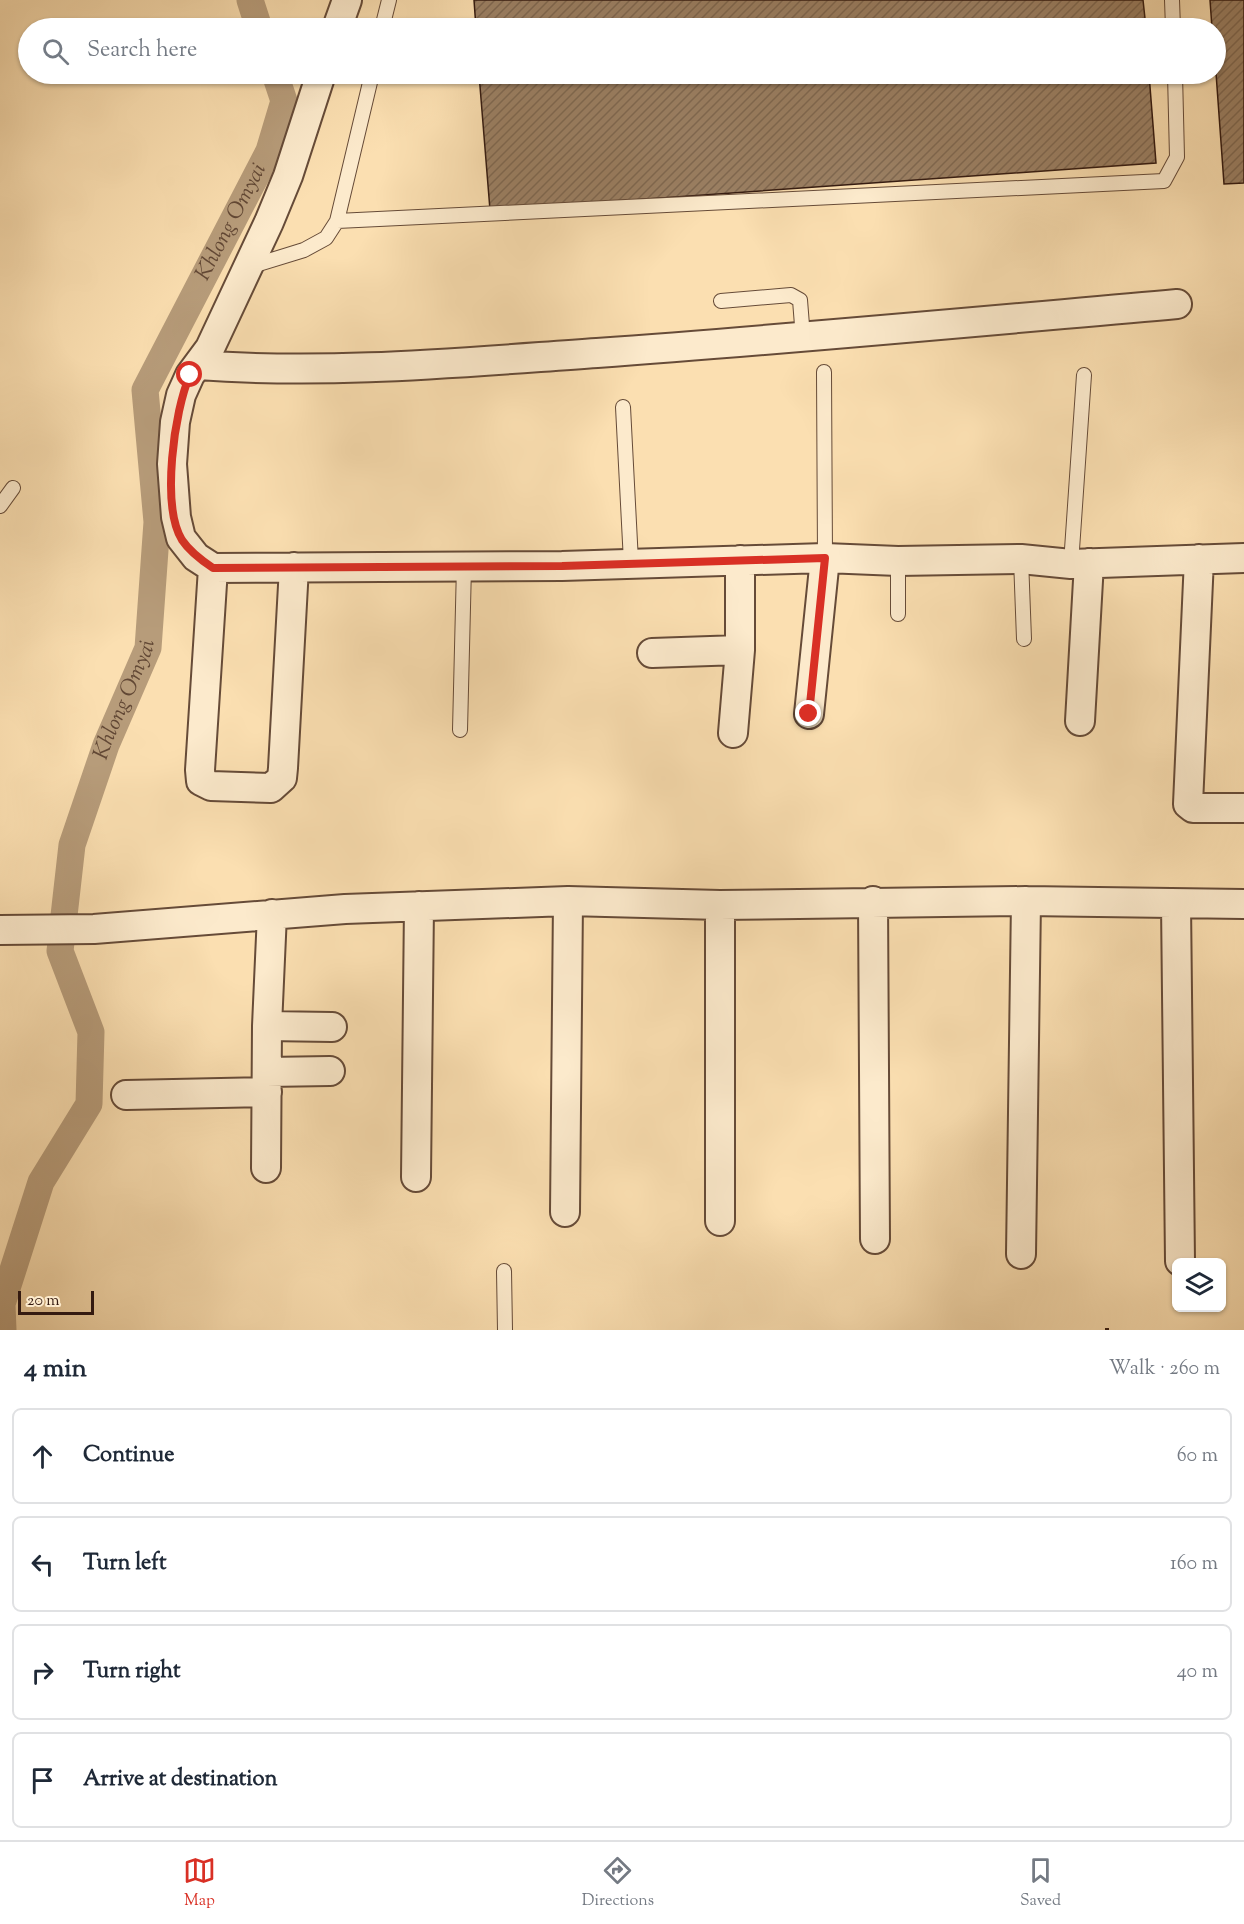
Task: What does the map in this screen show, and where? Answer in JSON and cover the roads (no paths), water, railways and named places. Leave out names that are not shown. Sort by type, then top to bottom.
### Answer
[{"type":"street","points":[[341,18],[347,0]]},
{"type":"street","points":[[318,84],[288,176],[249,267],[210,348],[181,395],[175,422],[173,494],[181,538],[196,557],[213,568],[464,566],[825,558],[898,561],[1021,560],[1080,563],[1244,558]]},
{"type":"street","points":[[198,365],[264,370],[468,362],[803,338],[1177,304]]},
{"type":"street","points":[[809,714],[825,558]]},
{"type":"street","points":[[1199,559],[1188,804],[1193,808],[1244,808]]},
{"type":"street","points":[[733,733],[740,650],[740,560]]},
{"type":"street","points":[[1080,563],[1080,721]]},
{"type":"street","points":[[213,568],[201,781],[211,786],[271,788],[282,778],[294,567]]},
{"type":"street","points":[[652,652],[740,650]]},
{"type":"street","points":[[1,930],[94,929],[272,914],[568,901],[720,905],[1026,901],[1244,904]]},
{"type":"street","points":[[565,1212],[568,901]]},
{"type":"street","points":[[1021,1254],[1026,901]]},
{"type":"street","points":[[873,902],[875,1239]]},
{"type":"street","points":[[1176,904],[1180,1258]]},
{"type":"street","points":[[720,905],[720,1221]]},
{"type":"street","points":[[416,1177],[419,906]]},
{"type":"street","points":[[266,1168],[267,1026],[272,914]]},
{"type":"street","points":[[267,1026],[332,1027]]},
{"type":"street","points":[[126,1095],[267,1082],[330,1071]]},
{"type":"lane","points":[[384,18],[389,0]]},
{"type":"lane","points":[[1173,0],[1173,18]]},
{"type":"lane","points":[[249,267],[304,250],[326,238],[337,221],[370,84]]},
{"type":"lane","points":[[337,221],[1164,181],[1177,157],[1175,84]]},
{"type":"lane","points":[[721,301],[791,295],[800,300],[803,338]]},
{"type":"lane","points":[[824,372],[825,558]]},
{"type":"lane","points":[[1080,563],[1084,375]]},
{"type":"lane","points":[[623,408],[631,562]]},
{"type":"lane","points":[[0,506],[13,488]]},
{"type":"lane","points":[[1021,560],[1024,639]]},
{"type":"lane","points":[[898,561],[898,614]]},
{"type":"lane","points":[[460,730],[464,566]]},
{"type":"lane","points":[[504,1271],[505,1330]]},
{"type":"waterway","name":"Khlong Omyai","points":[[250,0],[256,18]]},
{"type":"waterway","name":"Khlong Omyai","points":[[3,1330],[2,1304],[41,1182],[89,1104],[91,1032],[60,951],[72,845],[106,745],[148,648],[157,522],[145,390],[269,151],[284,101],[278,84]]}]
